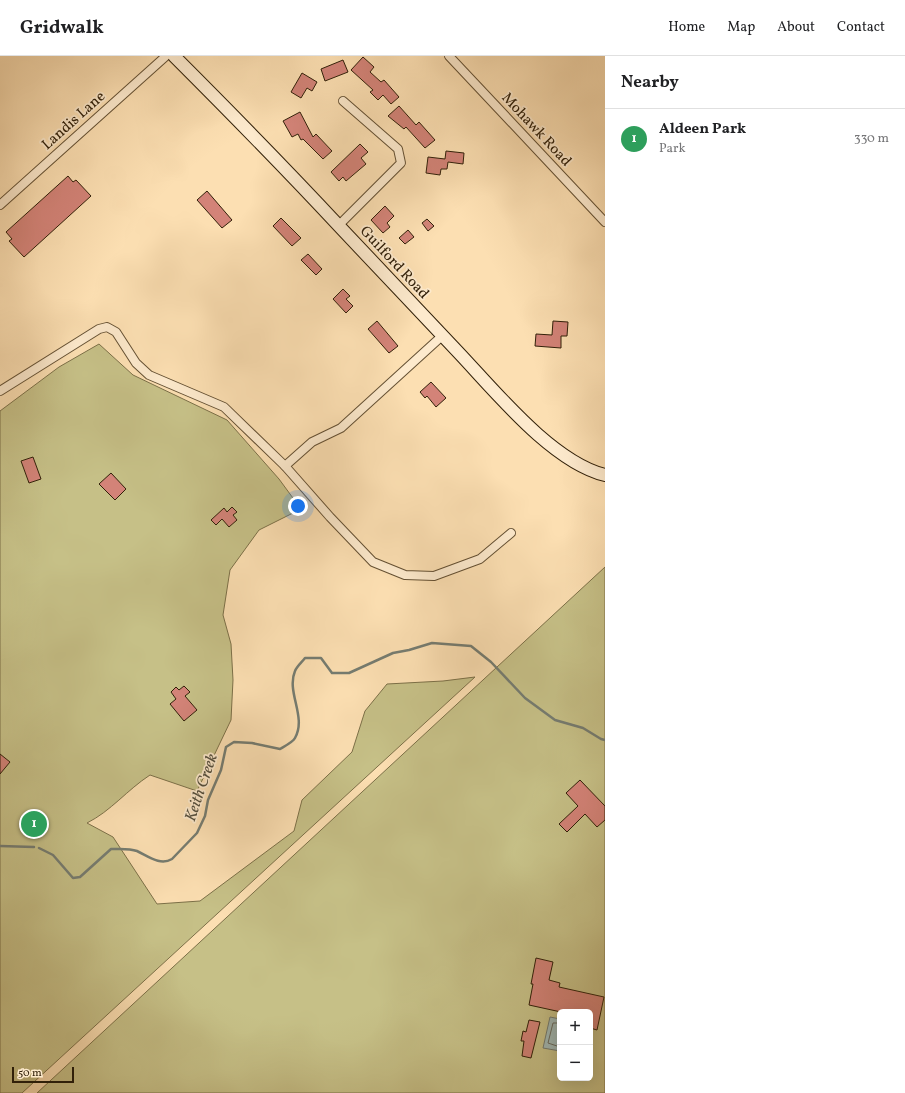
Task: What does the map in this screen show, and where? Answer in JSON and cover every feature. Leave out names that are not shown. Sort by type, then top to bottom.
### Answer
[{"type":"street","name":"Landis Lane","points":[[0,205],[166,56]]},
{"type":"street","name":"Guilford Road","points":[[174,56],[339,225],[442,336],[548,443],[559,453],[580,465],[605,475]]},
{"type":"street","name":"Mohawk Road","points":[[449,56],[605,222]]},
{"type":"street","points":[[339,225],[401,164],[398,149],[343,101]]},
{"type":"street","points":[[0,391],[99,329],[107,327],[116,332],[136,363],[149,375],[224,406],[285,466],[330,517],[373,562],[404,575],[434,576],[480,559],[511,533]]},
{"type":"street","points":[[285,466],[312,442],[340,428],[442,336]]},
{"type":"shaded area","points":[[99,344],[133,375],[227,420],[279,479],[301,509],[259,530],[230,570],[223,615],[231,644],[233,680],[231,720],[197,791],[150,775],[104,813],[87,823],[113,837],[157,904],[200,901],[294,831],[302,800],[352,752],[365,711],[387,684],[443,681],[475,677],[22,1093],[0,1093],[0,411],[59,367]]},
{"type":"shaded area","points":[[605,567],[605,1093],[37,1093]]},
{"type":"water","points":[[550,1017],[557,1018],[557,1050],[543,1048]]},
{"type":"building","points":[[363,57],[374,67],[370,72],[381,82],[384,80],[399,97],[391,104],[383,95],[378,100],[370,92],[373,90],[351,70]]},
{"type":"building","points":[[343,60],[348,72],[325,81],[321,69]]},
{"type":"building","points":[[302,73],[317,82],[312,91],[307,88],[301,98],[291,92]]},
{"type":"building","points":[[399,106],[416,125],[419,122],[435,140],[425,148],[406,127],[404,129],[388,116]]},
{"type":"building","points":[[300,112],[313,137],[316,134],[332,151],[323,159],[303,139],[301,140],[298,134],[292,137],[283,121]]},
{"type":"building","points":[[360,144],[368,152],[361,158],[366,164],[346,181],[343,177],[339,181],[331,172]]},
{"type":"building","points":[[446,151],[464,153],[463,164],[448,162],[447,169],[441,169],[440,175],[426,173],[428,157],[445,159]]},
{"type":"building","points":[[68,176],[73,182],[76,180],[91,196],[24,257],[9,241],[12,239],[6,232]]},
{"type":"building","points":[[207,191],[232,220],[222,228],[197,200]]},
{"type":"building","points":[[385,206],[394,216],[387,223],[390,227],[383,233],[371,220]]},
{"type":"building","points":[[281,218],[301,238],[292,246],[273,226]]},
{"type":"building","points":[[427,219],[434,226],[428,231],[422,223]]},
{"type":"building","points":[[408,230],[414,237],[405,244],[399,238]]},
{"type":"building","points":[[308,254],[322,269],[316,275],[301,260]]},
{"type":"building","points":[[343,289],[350,296],[346,299],[353,306],[346,313],[333,299]]},
{"type":"building","points":[[377,321],[398,346],[389,353],[368,329]]},
{"type":"building","points":[[553,321],[568,322],[567,336],[561,336],[561,348],[535,346],[536,334],[552,335]]},
{"type":"building","points":[[431,382],[446,398],[436,407],[427,396],[425,398],[420,392]]},
{"type":"building","points":[[33,457],[41,479],[29,483],[21,461]]},
{"type":"building","points":[[111,473],[126,489],[115,500],[99,484]]},
{"type":"building","points":[[232,507],[237,512],[233,515],[237,520],[229,527],[222,519],[216,525],[211,520],[224,508],[227,512]]},
{"type":"building","points":[[184,686],[190,692],[185,696],[197,710],[184,721],[170,704],[176,699],[171,692],[176,687],[179,690]]},
{"type":"building","points":[[0,754],[10,762],[0,774]]},
{"type":"building","points":[[580,780],[605,806],[605,820],[597,827],[585,814],[567,832],[559,824],[578,806],[566,793]]},
{"type":"building","points":[[536,958],[553,962],[549,980],[560,983],[559,987],[604,997],[597,1030],[593,1029],[593,1009],[557,1009],[557,1011],[529,1005],[533,984],[531,984]]},
{"type":"building","points":[[529,1020],[540,1022],[531,1058],[522,1056],[524,1041],[521,1041],[523,1031],[526,1032]]},
{"type":"waterway","name":"Keith Creek","points":[[39,848],[53,855],[73,878],[80,877],[111,849],[134,850],[159,861],[168,861],[172,859],[197,833],[205,816],[208,800],[221,770],[226,747],[234,742],[252,743],[280,749],[295,738],[299,722],[294,696],[293,679],[296,669],[305,658],[321,658],[332,673],[349,673],[393,653],[432,643],[471,646],[491,662],[525,698],[555,720],[583,728],[605,740]]},
{"type":"waterway","name":"Keith Creek","points":[[0,846],[34,847]]},
{"type":"place","name":"Aldeen Park","points":[[34,824]]}]
